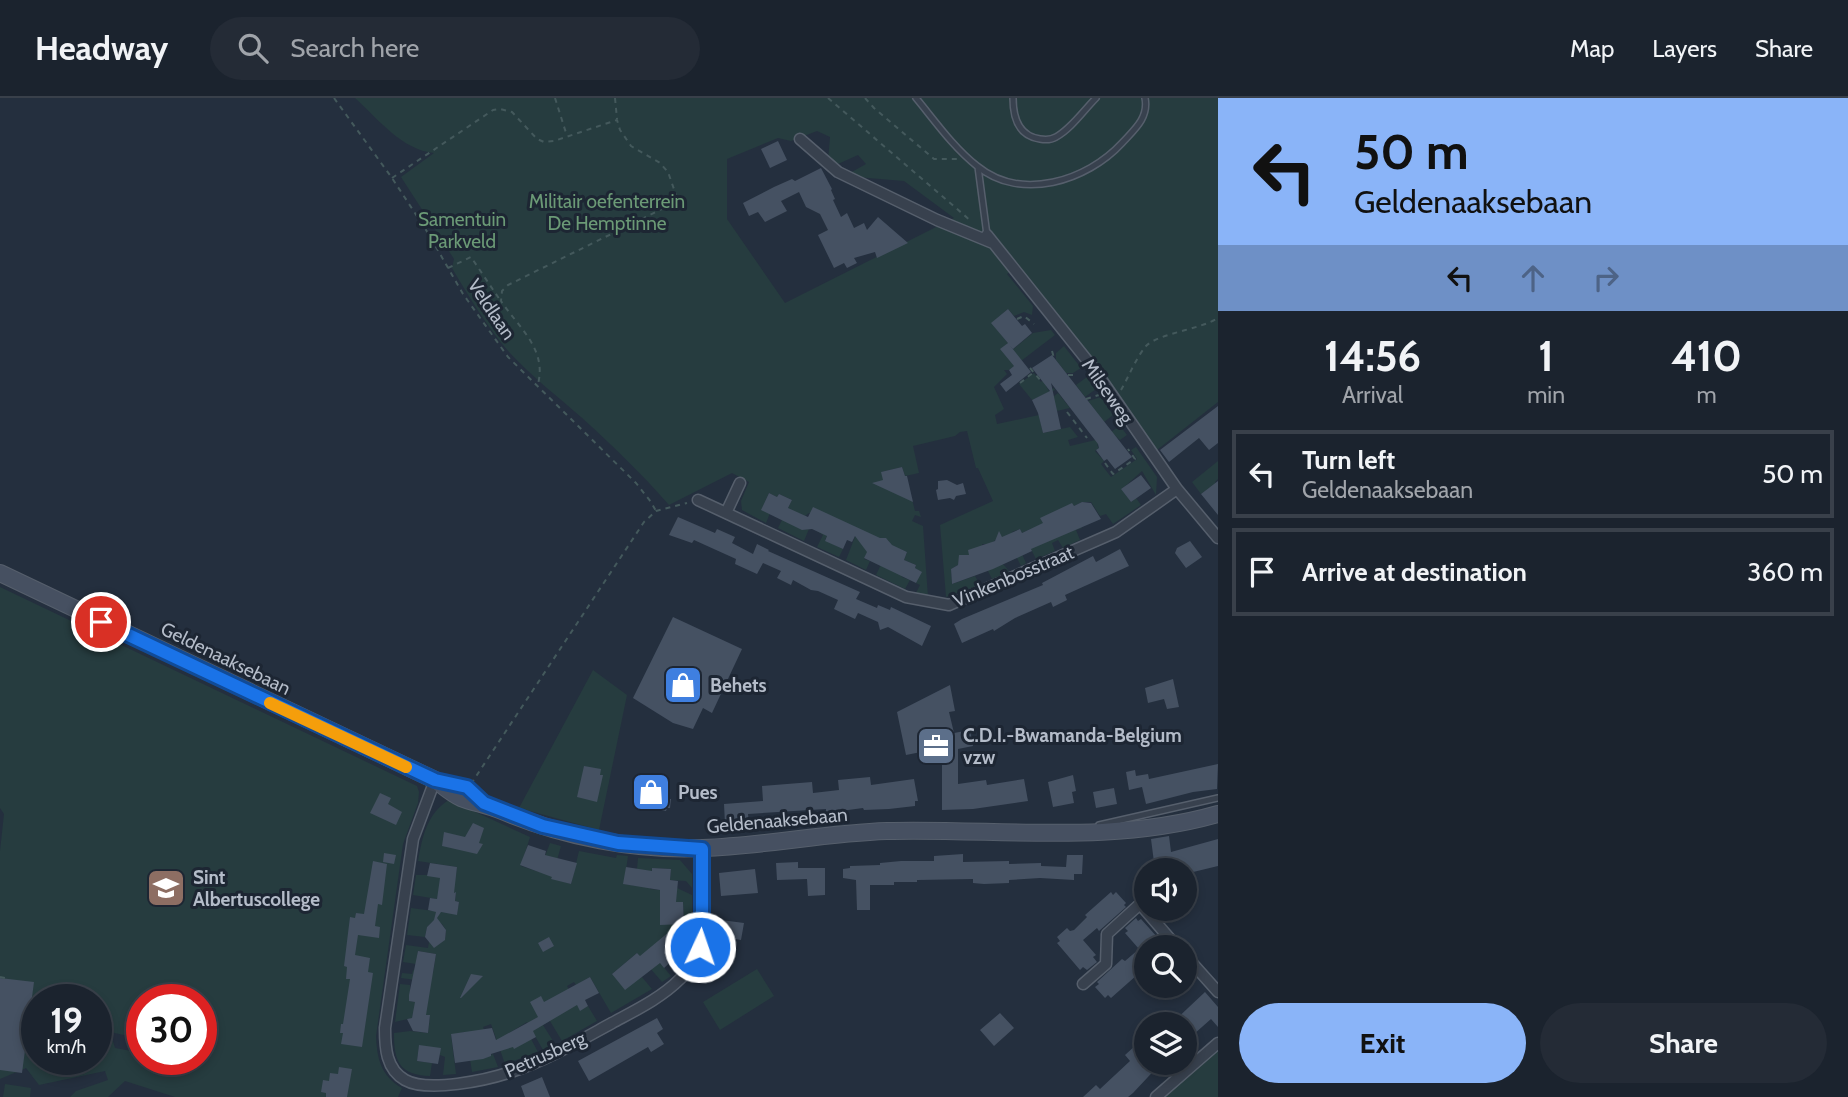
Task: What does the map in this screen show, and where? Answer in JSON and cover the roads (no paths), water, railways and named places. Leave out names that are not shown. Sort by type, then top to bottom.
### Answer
[{"type":"street","points":[[800,139],[838,172],[937,220],[996,244]]},
{"type":"street","name":"Milseweg","points":[[988,235],[1115,399],[1177,489],[1217,536]]},
{"type":"street","points":[[726,513],[740,483]]},
{"type":"street","name":"Vinkenbosstraat","points":[[698,500],[906,597],[949,605],[1116,532],[1177,489]]},
{"type":"street","name":"Geldenaaksebaan","points":[[0,573],[435,780],[467,787],[481,797],[543,826],[597,839],[657,847],[702,849],[887,831],[1115,833],[1182,824],[1218,814]]},
{"type":"street","name":"Petrusberg","points":[[435,780],[413,839],[385,1028],[386,1051],[392,1069],[414,1084],[448,1084],[510,1072],[564,1049],[670,988],[689,968],[702,937],[702,849]]},
{"type":"street","points":[[1083,984],[1106,964],[1107,933],[1139,904],[1166,935]]},
{"type":"street","points":[[1197,968],[1218,992]]},
{"type":"street","points":[[1156,1097],[1218,1043]]},
{"type":"lane","points":[[916,98],[954,144],[978,167],[1009,181],[1032,184],[1076,177],[1096,166],[1113,153],[1142,121],[1147,106],[1145,98]]},
{"type":"lane","points":[[1013,98],[1013,114],[1024,134],[1034,139],[1047,140],[1058,136],[1096,98]]},
{"type":"lane","points":[[978,167],[988,235]]},
{"type":"lane","name":"Geldenaaksebaan","points":[[1080,832],[1105,823],[1218,798]]},
{"type":"place","name":"Behets","points":[[683,685]]},
{"type":"place","name":"C.D.I.-Bwamanda-Belgium vzw","points":[[936,746]]},
{"type":"place","name":"Pues","points":[[651,792]]},
{"type":"place","name":"Sint Albertuscollege","points":[[166,888]]},
{"type":"park label","name":"Militair oefenterrein De Hemptinne","points":[[607,212]]},
{"type":"park label","name":"Samentuin Parkveld","points":[[462,230]]}]
